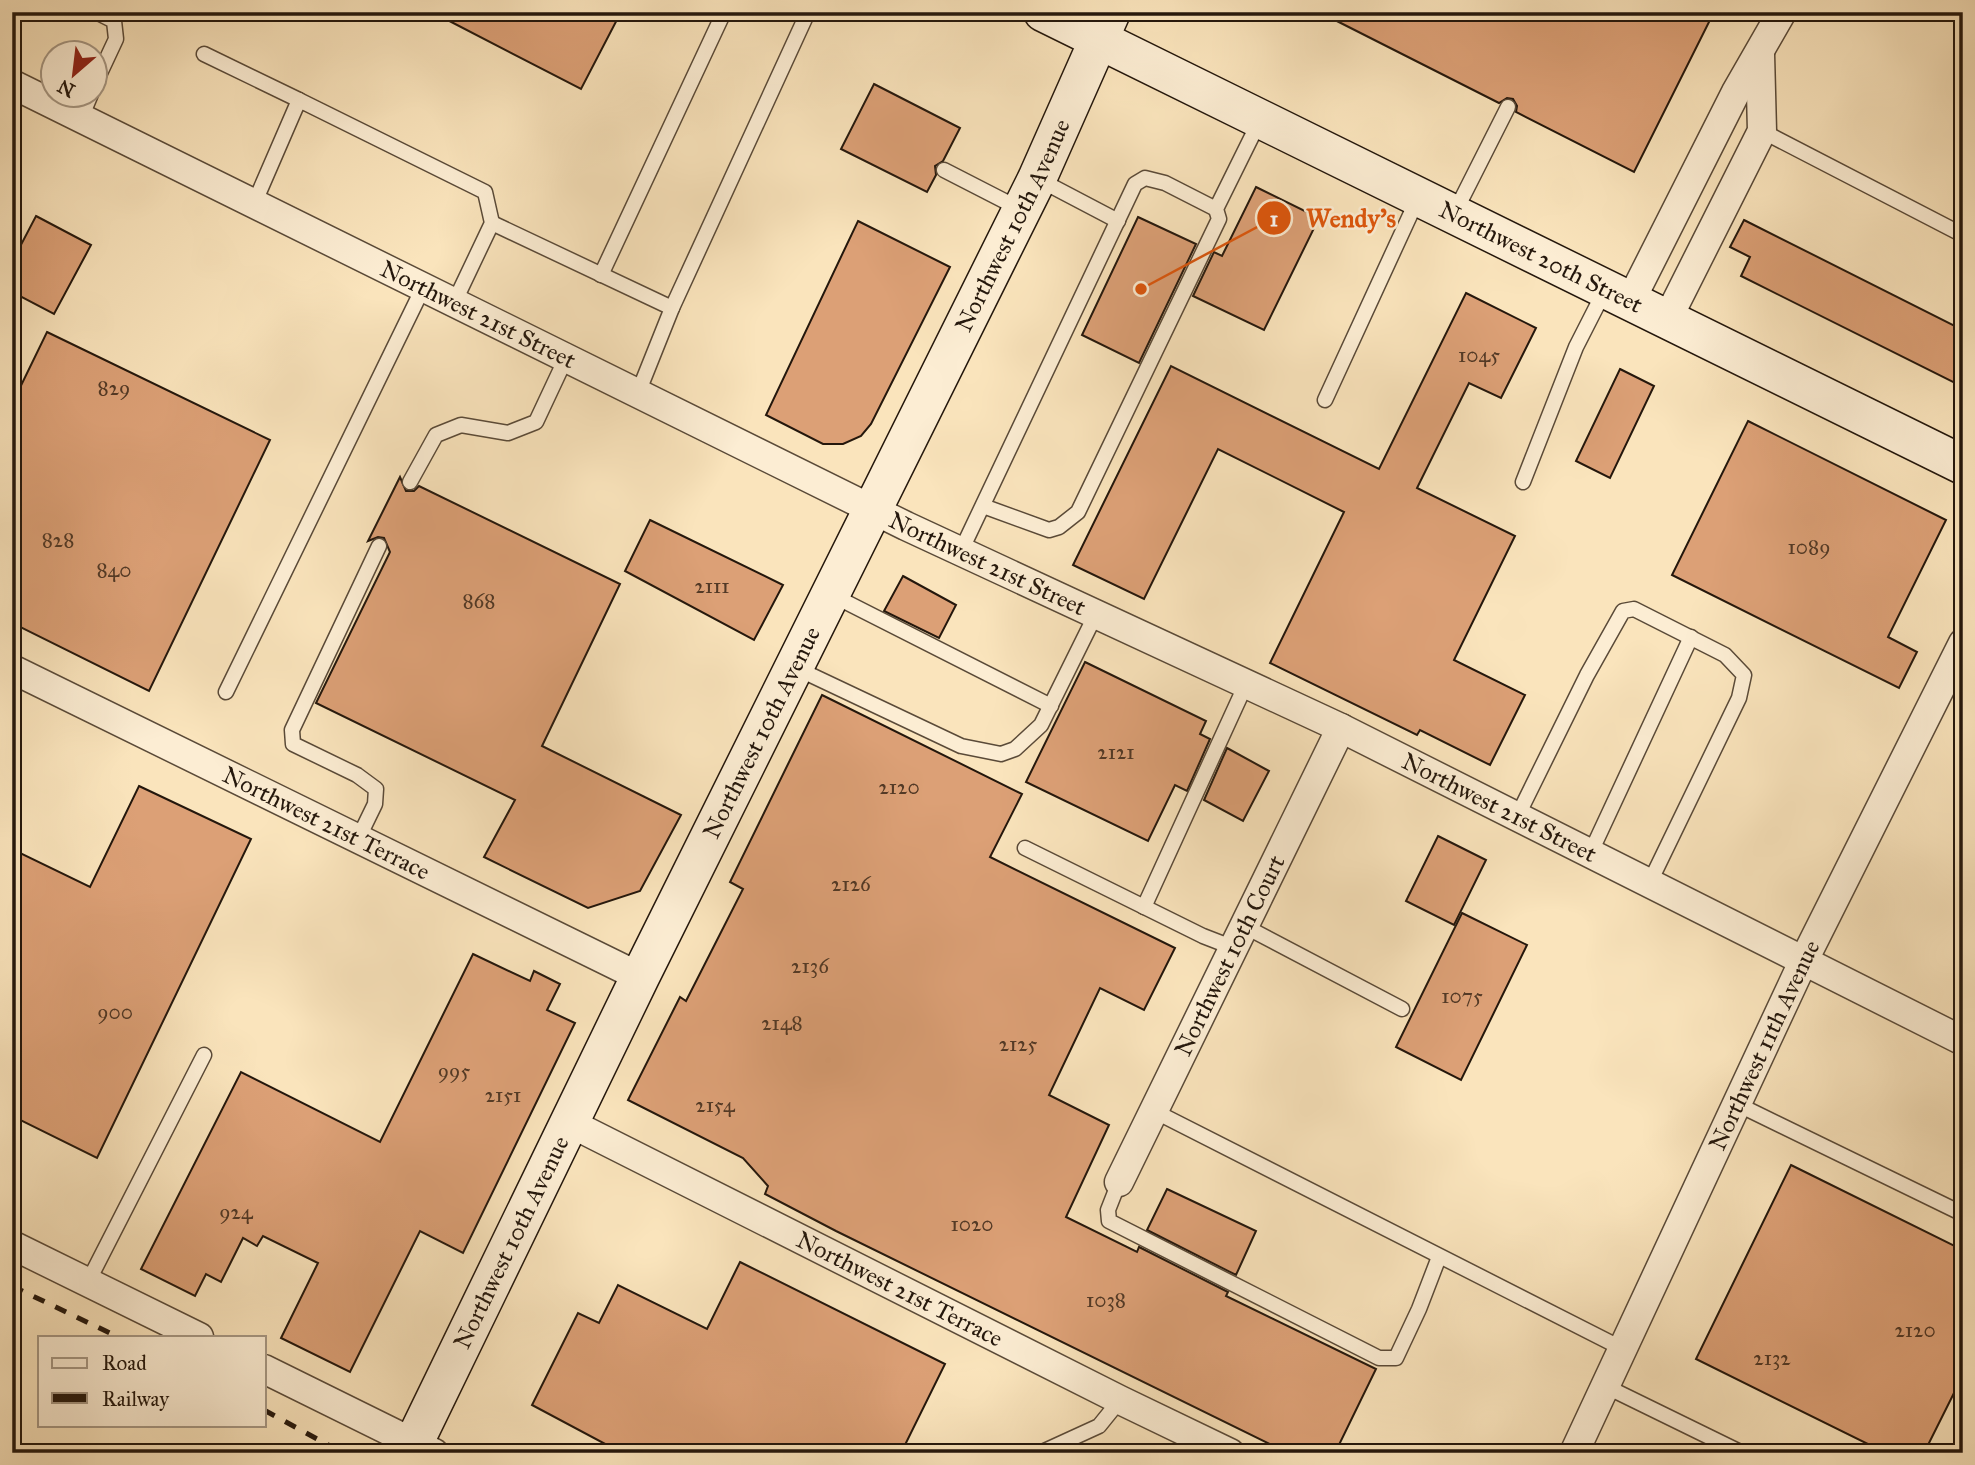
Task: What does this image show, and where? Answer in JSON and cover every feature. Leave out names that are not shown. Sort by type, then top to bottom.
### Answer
[{"type":"street","name":"Northwest 20th Street","points":[[1043,12],[1105,26],[1261,119],[1963,465]]},
{"type":"street","points":[[1618,294],[1782,12]]},
{"type":"street","name":"Northwest 10th Avenue","points":[[419,1449],[640,977],[1029,194],[1105,26]]},
{"type":"street","points":[[1668,318],[1762,131],[1760,54]]},
{"type":"street","name":"Northwest 21st Street","points":[[12,84],[38,92]]},
{"type":"street","name":"Northwest 21st Street","points":[[89,108],[254,204],[874,510],[1341,728],[1963,1041]]},
{"type":"street","name":"Northwest 11th Avenue","points":[[1574,1453],[1803,962],[1963,643]]},
{"type":"street","name":"Northwest 21st Terrace","points":[[12,669],[640,977]]},
{"type":"street","name":"Northwest 10th Court","points":[[1119,1182],[1341,728]]},
{"type":"street","name":"Northwest 21st Terrace","points":[[570,1123],[1230,1453]]},
{"type":"street","points":[[12,1245],[197,1336]]},
{"type":"street","points":[[266,1370],[419,1449]]},
{"type":"lane","points":[[96,12],[114,21],[116,38],[108,55]]},
{"type":"lane","points":[[601,275],[724,12]]},
{"type":"lane","points":[[638,393],[672,308],[808,12]]},
{"type":"lane","points":[[204,54],[485,192],[492,223],[454,303]]},
{"type":"lane","points":[[254,204],[299,100]]},
{"type":"lane","points":[[1454,214],[1508,107]]},
{"type":"lane","points":[[983,506],[1049,530],[1059,527],[1078,512],[1219,219],[1216,209],[1261,119]]},
{"type":"lane","points":[[1762,131],[1963,235]]},
{"type":"lane","points":[[944,170],[1118,221]]},
{"type":"lane","points":[[961,551],[1135,184],[1145,178],[1165,183],[1216,209]]},
{"type":"lane","points":[[1325,400],[1418,196]]},
{"type":"lane","points":[[492,223],[672,308]]},
{"type":"lane","points":[[226,692],[423,288]]},
{"type":"lane","points":[[1523,482],[1576,347],[1618,294]]},
{"type":"lane","points":[[410,482],[436,435],[461,425],[508,433],[536,422],[566,358]]},
{"type":"lane","points":[[358,839],[375,804],[376,789],[357,775],[293,744],[292,730],[379,547]]},
{"type":"lane","points":[[830,594],[1051,706]]},
{"type":"lane","points":[[1517,817],[1587,675],[1623,611],[1634,609],[1690,637],[1725,655],[1744,675],[1739,698],[1649,884]]},
{"type":"lane","points":[[794,667],[961,746],[1001,754],[1016,749],[1041,725],[1096,614]]},
{"type":"lane","points":[[1590,854],[1690,637]]},
{"type":"lane","points":[[1144,906],[1246,684]]},
{"type":"lane","points":[[1025,848],[1144,906],[1239,937],[1402,1009]]},
{"type":"lane","points":[[88,1282],[204,1055]]},
{"type":"lane","points":[[1737,1104],[1963,1214]]},
{"type":"lane","points":[[1154,1111],[1317,1191],[1439,1257],[1623,1349]]},
{"type":"lane","points":[[1119,1182],[1108,1210],[1109,1222],[1379,1358],[1396,1358],[1439,1257]]},
{"type":"lane","points":[[1605,1386],[1742,1453]]},
{"type":"lane","points":[[1040,1453],[1099,1426],[1120,1400]]},
{"type":"building","points":[[432,12],[621,12],[581,89]]},
{"type":"building","points":[[1319,12],[1714,12],[1634,172],[1516,112],[1517,106],[1513,99],[1507,98],[1499,103]]},
{"type":"building","points":[[874,84],[960,128],[943,161],[935,166],[936,175],[927,192],[841,149]]},
{"type":"building","points":[[1256,187],[1319,218],[1264,330],[1193,296],[1214,252],[1222,256]]},
{"type":"building","points":[[36,216],[91,245],[54,314],[12,292],[12,262]]},
{"type":"building","points":[[1138,217],[1196,244],[1139,363],[1082,335]]},
{"type":"building","points":[[1744,220],[1963,330],[1963,387],[1741,276],[1750,257],[1730,247]]},
{"type":"building","points":[[858,221],[950,267],[871,424],[861,436],[843,444],[823,444],[766,415]]},
{"type":"building","points":[[1466,293],[1536,328],[1501,398],[1469,383],[1417,488],[1515,536],[1454,660],[1525,695],[1490,765],[1420,730],[1417,735],[1270,663],[1344,512],[1218,449],[1144,599],[1073,565],[1171,366],[1379,469]]},
{"type":"building","points":[[47,332],[270,440],[149,691],[12,623],[12,404]]},
{"type":"building","points":[[1620,369],[1654,386],[1610,478],[1576,461]]},
{"type":"building","points":[[1748,421],[1946,520],[1888,637],[1917,652],[1899,688],[1672,575]]},
{"type":"building","points":[[400,477],[406,491],[414,491],[419,486],[620,584],[542,746],[681,815],[640,891],[588,908],[484,857],[515,800],[316,703],[390,552],[384,538],[368,541]]},
{"type":"building","points":[[650,520],[783,585],[754,640],[625,571]]},
{"type":"building","points":[[903,576],[956,605],[939,638],[884,611]]},
{"type":"building","points":[[1085,662],[1206,721],[1200,734],[1210,739],[1187,791],[1175,785],[1148,841],[1026,782]]},
{"type":"building","points":[[822,695],[1022,794],[990,857],[1175,948],[1144,1010],[1100,988],[1049,1095],[1109,1125],[1066,1217],[1137,1252],[1139,1247],[1228,1292],[1226,1296],[1376,1369],[1335,1453],[1288,1453],[836,1231],[765,1194],[768,1186],[743,1158],[628,1100],[680,997],[686,1001],[743,889],[730,882]]},
{"type":"building","points":[[1227,748],[1269,771],[1243,821],[1204,800]]},
{"type":"building","points":[[139,786],[251,839],[97,1158],[12,1116],[12,849],[90,887]]},
{"type":"building","points":[[1438,836],[1486,860],[1454,925],[1406,901]]},
{"type":"building","points":[[1462,913],[1527,945],[1461,1080],[1396,1047]]},
{"type":"building","points":[[473,954],[530,981],[534,971],[560,984],[547,1010],[575,1023],[463,1253],[420,1231],[350,1372],[281,1338],[318,1263],[263,1236],[257,1246],[243,1238],[221,1282],[206,1274],[195,1296],[141,1269],[241,1072],[380,1142]]},
{"type":"building","points":[[1791,1165],[1963,1250],[1963,1375],[1924,1453],[1886,1453],[1696,1359]]},
{"type":"building","points":[[1167,1189],[1256,1231],[1236,1275],[1147,1230]]},
{"type":"building","points":[[740,1262],[945,1364],[901,1453],[622,1453],[532,1405],[578,1313],[599,1323],[618,1285],[707,1329]]},
{"type":"railway","points":[[12,1286],[116,1336]]},
{"type":"railway","points":[[266,1411],[343,1453]]},
{"type":"place","name":"Wendy's","points":[[1141,289]]}]
